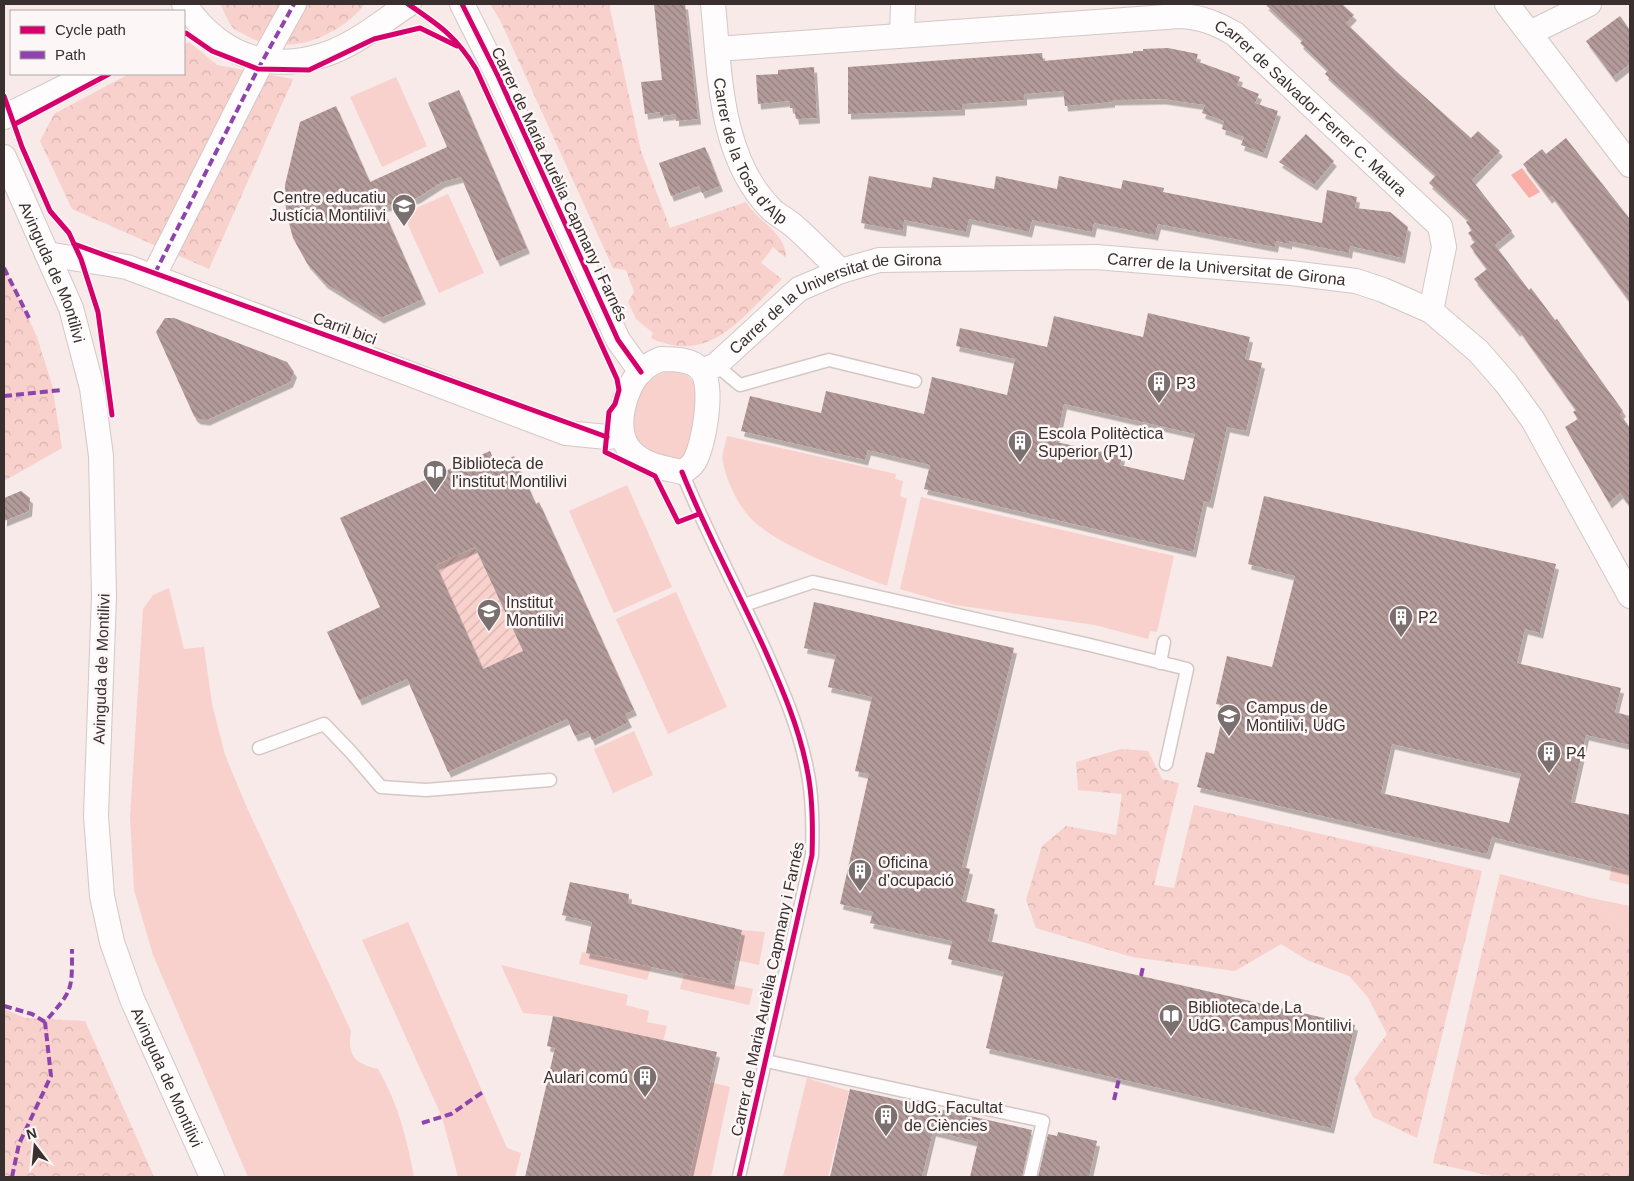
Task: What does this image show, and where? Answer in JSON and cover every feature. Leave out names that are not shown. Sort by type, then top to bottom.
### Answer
[{"type":"street","points":[[155,273],[263,60],[294,4]]},
{"type":"street","points":[[188,16],[221,43],[263,60],[302,60],[321,56],[352,41],[409,4]]},
{"type":"street","name":"Carrer de Maria Aurèlia Capmany i Farnés","points":[[462,4],[498,76],[618,340],[641,372]]},
{"type":"street","name":"Carrer de la Tosa d'Alp","points":[[713,4],[724,108],[731,136],[748,177],[773,210],[794,226],[841,271]]},
{"type":"street","points":[[902,35],[903,4]]},
{"type":"street","points":[[1507,4],[1630,165]]},
{"type":"street","points":[[1530,33],[1589,4]]},
{"type":"street","name":"Carrer de Salvador Ferrer C. Maura","points":[[717,48],[1180,16],[1199,17],[1216,23],[1235,34],[1440,226],[1444,247],[1431,311]]},
{"type":"street","points":[[4,117],[89,75]]},
{"type":"street","name":"Avinguda de Montilivi","points":[[4,157],[71,308],[92,388],[101,456],[104,596],[96,816],[102,896],[112,942],[132,999],[212,1177]]},
{"type":"street","points":[[47,254],[127,267],[566,433],[607,437],[622,435]]},
{"type":"street","name":"Carrer de la Universitat de Girona","points":[[709,368],[799,289],[841,271],[879,260],[1096,257],[1291,273],[1356,281],[1383,290],[1431,311],[1478,351],[1506,383],[1533,420],[1630,596]]},
{"type":"street","points":[[661,359],[709,368],[709,396],[705,425],[695,460],[682,472],[661,468],[640,460],[629,449],[622,435],[622,416],[632,383],[641,372],[661,359]]},
{"type":"lane","points":[[709,368],[740,385],[829,360],[915,381]]},
{"type":"lane","name":"Carrer de Maria Aurèlia Capmany i Farnés","points":[[682,472],[699,514],[744,605],[776,677],[800,739],[808,769],[813,824],[812,856],[739,1177]]},
{"type":"lane","points":[[744,605],[813,582],[1187,669],[1166,764]]},
{"type":"lane","points":[[1160,663],[1164,642]]},
{"type":"lane","points":[[259,748],[324,724],[380,787],[426,790],[550,780]]},
{"type":"lane","points":[[766,1061],[1043,1121],[1030,1177]]},
{"type":"green space","points":[[220,4],[365,4],[354,16],[327,34],[311,41],[278,45],[262,42],[234,29]]},
{"type":"green space","points":[[490,4],[609,4],[641,151],[670,228],[746,202],[782,242],[786,258],[773,247],[761,263],[782,279],[724,333],[708,341],[691,346],[672,345],[651,338],[653,333],[636,319],[628,302],[634,292],[626,270],[613,268],[500,20]]},
{"type":"green space","points":[[189,42],[217,65],[293,79],[209,269],[72,209],[40,141],[54,114],[127,75],[185,75],[185,44]]},
{"type":"green space","points":[[396,77],[427,146],[382,167],[350,97]]},
{"type":"green space","points":[[448,194],[484,273],[439,293],[403,214]]},
{"type":"green space","points":[[4,265],[37,337],[52,385],[62,448],[4,481]]},
{"type":"green space","points":[[669,371],[682,374],[691,379],[696,386],[698,394],[696,413],[685,461],[647,453],[637,440],[635,431],[634,411],[639,394],[643,387],[652,379]]},
{"type":"green space","points":[[727,436],[896,474],[895,479],[903,481],[900,496],[907,499],[887,586],[812,556],[774,536],[758,525],[739,503],[726,475],[723,453]]},
{"type":"green space","points":[[627,485],[672,587],[614,613],[569,511]]},
{"type":"green space","points":[[921,497],[1174,556],[1157,632],[1150,631],[1148,639],[1095,625],[955,605],[900,589]]},
{"type":"green space","points":[[475,547],[523,651],[483,669],[436,565]]},
{"type":"green space","points":[[169,588],[184,649],[204,647],[212,704],[225,755],[248,810],[351,1031],[351,1052],[358,1061],[378,1069],[391,1095],[405,1135],[414,1177],[248,1177],[153,955],[134,890],[130,817],[143,609],[153,595]]},
{"type":"green space","points":[[676,592],[727,707],[668,734],[616,619]]},
{"type":"green space","points":[[634,731],[653,775],[613,793],[594,749]]},
{"type":"green space","points":[[1121,749],[1148,751],[1162,779],[1179,783],[1154,885],[1174,888],[1194,805],[1482,871],[1417,1138],[1373,1117],[1354,1079],[1387,1034],[1367,996],[1349,976],[1307,960],[1281,944],[1235,971],[1132,957],[1036,928],[1026,900],[1042,846],[1066,826],[1116,835],[1122,794],[1078,790],[1076,762]]},
{"type":"green space","points":[[1612,866],[1630,871],[1630,885],[1609,880]]},
{"type":"green space","points":[[1500,874],[1591,898],[1630,936],[1630,1177],[1496,1177],[1433,1163]]},
{"type":"green space","points":[[1591,898],[1630,906],[1630,936]]},
{"type":"green space","points":[[408,922],[507,1148],[521,1153],[515,1177],[458,1177],[442,1117],[362,940]]},
{"type":"green space","points":[[742,930],[765,932],[759,965],[736,960]]},
{"type":"green space","points":[[582,952],[651,967],[647,980],[579,964]]},
{"type":"green space","points":[[501,965],[628,995],[626,1005],[649,1011],[647,1022],[667,1026],[663,1041],[553,1016],[523,1013]]},
{"type":"green space","points":[[684,974],[753,989],[749,1005],[680,989]]},
{"type":"green space","points":[[4,1009],[25,1018],[85,1021],[154,1177],[4,1177]]},
{"type":"green space","points":[[807,1078],[849,1091],[828,1177],[783,1177]]},
{"type":"green space","points":[[710,1082],[730,1087],[711,1177],[689,1177]]},
{"type":"shaded area","points":[[1522,168],[1540,192],[1529,198],[1511,175]]},
{"type":"building","points":[[654,4],[685,4],[698,119],[676,121],[676,114],[660,116],[660,112],[645,114],[641,82],[662,80]]},
{"type":"building","points":[[1265,4],[1342,4],[1354,15],[1346,23],[1397,72],[1471,138],[1478,131],[1500,151],[1472,180],[1512,231],[1495,245],[1529,290],[1531,288],[1555,320],[1557,319],[1623,411],[1620,414],[1630,428],[1630,506],[1620,493],[1609,503],[1565,427],[1578,419],[1573,412],[1576,410],[1519,330],[1517,331],[1474,279],[1487,269],[1470,246],[1475,242],[1468,233],[1472,230],[1466,222],[1469,220],[1429,183],[1436,175],[1325,74],[1328,70],[1300,43],[1303,40]]},
{"type":"building","points":[[1620,16],[1630,30],[1630,64],[1613,77],[1586,41]]},
{"type":"building","points":[[1168,48],[1198,54],[1196,61],[1240,77],[1237,85],[1259,94],[1255,103],[1278,111],[1264,153],[1241,145],[1244,137],[1222,129],[1224,121],[1202,113],[1205,105],[1163,99],[1112,100],[1112,102],[1065,106],[1063,91],[1024,94],[1024,100],[962,104],[962,110],[848,114],[848,67],[1042,53],[1043,61],[1133,53],[1133,51],[1143,51],[1143,49]]},
{"type":"building","points":[[814,67],[817,118],[796,119],[794,108],[790,108],[789,101],[758,104],[756,75],[778,74],[778,70]]},
{"type":"building","points":[[459,90],[527,248],[497,261],[461,177],[442,182],[417,198],[382,207],[423,299],[381,318],[325,283],[307,263],[293,238],[286,212],[285,185],[300,122],[336,106],[370,182],[447,147],[428,103]]},
{"type":"building","points":[[1306,134],[1334,161],[1314,185],[1279,162]]},
{"type":"building","points":[[1566,138],[1630,219],[1630,302],[1552,196],[1549,198],[1523,164],[1542,149],[1546,154]]},
{"type":"building","points":[[705,147],[720,186],[702,193],[699,186],[671,196],[659,163]]},
{"type":"building","points":[[869,176],[931,188],[933,177],[994,189],[996,176],[1057,189],[1059,176],[1121,189],[1123,180],[1164,188],[1163,192],[1322,223],[1327,190],[1357,197],[1355,208],[1390,212],[1408,227],[1402,258],[1350,246],[1349,253],[1289,241],[1289,244],[1276,241],[1275,247],[1158,224],[1155,235],[1094,223],[1092,232],[1032,220],[1029,232],[969,219],[966,232],[904,220],[903,231],[861,223]]},
{"type":"building","points":[[1148,313],[1250,337],[1245,359],[1262,363],[1246,431],[1227,427],[1210,503],[1204,501],[1193,552],[924,489],[930,465],[868,450],[865,460],[741,431],[750,396],[821,413],[826,391],[924,414],[932,377],[1007,395],[1015,359],[956,346],[960,328],[1047,347],[1054,316],[1143,337]],"holes":[[[1064,404],[1195,434],[1184,480],[1120,465],[1122,456],[1056,442]]]},
{"type":"building","points":[[165,318],[174,318],[287,362],[294,372],[290,382],[207,420],[198,419],[194,416],[156,332]]},
{"type":"building","points":[[490,451],[496,465],[514,456],[536,504],[539,502],[634,710],[625,714],[629,722],[592,740],[588,731],[575,736],[567,719],[448,772],[407,679],[359,700],[327,632],[380,607],[340,518]],"holes":[[[475,547],[523,651],[483,669],[436,565]]]},
{"type":"building","points":[[21,491],[30,498],[29,511],[4,521],[4,498]]},
{"type":"building","points":[[1264,496],[1556,564],[1540,633],[1525,629],[1517,663],[1621,688],[1615,712],[1630,716],[1630,745],[1586,735],[1571,802],[1630,815],[1630,871],[1492,837],[1487,854],[1197,787],[1206,752],[1214,754],[1225,706],[1216,704],[1227,656],[1272,667],[1295,576],[1248,564]],"holes":[[[1392,744],[1521,774],[1509,823],[1381,793]]]},
{"type":"building","points":[[814,602],[1014,648],[962,867],[970,869],[962,901],[995,909],[988,941],[1355,1025],[1331,1128],[986,1048],[1004,972],[948,959],[952,941],[870,923],[873,912],[840,904],[869,774],[855,771],[872,697],[828,687],[836,655],[804,648]]},
{"type":"building","points":[[570,882],[629,894],[628,903],[742,930],[731,984],[586,953],[592,922],[562,915]]},
{"type":"building","name":"Aulari comú","points":[[553,1016],[717,1052],[689,1177],[525,1177],[555,1048],[547,1046]]},
{"type":"building","name":"UdG. Facultat de Ciències","points":[[850,1089],[1032,1130],[1022,1177],[970,1177],[978,1142],[933,1131],[922,1177],[830,1177]]},
{"type":"building","points":[[1058,1132],[1097,1141],[1089,1177],[1038,1177],[1048,1134],[1057,1136]]},
{"type":"marked path","points":[[155,273],[258,69],[294,4]]},
{"type":"marked path","points":[[4,268],[29,318]]},
{"type":"marked path","points":[[4,396],[62,390]]},
{"type":"marked path","points":[[12,1177],[19,1144],[51,1076],[45,1022],[61,1003],[69,989],[72,974],[72,949]]},
{"type":"marked path","points":[[1141,976],[1143,967]]},
{"type":"marked path","points":[[4,1006],[32,1014],[45,1022]]},
{"type":"marked path","points":[[1114,1100],[1119,1079]]},
{"type":"marked path","points":[[422,1123],[451,1114],[483,1092]]},
{"type":"cycle path","points":[[408,4],[429,18],[454,39],[476,69],[617,379],[619,390],[615,404],[609,412],[605,452],[655,476],[678,522],[699,514]]},
{"type":"cycle path","points":[[462,4],[498,76],[618,340],[641,372]]},
{"type":"cycle path","points":[[185,34],[212,51],[258,69],[309,70],[374,39],[420,28],[457,46]]},
{"type":"cycle path","points":[[15,124],[107,75]]},
{"type":"cycle path","points":[[4,96],[22,147],[50,211],[69,233],[81,259],[98,312],[112,415]]},
{"type":"cycle path","name":"Carril bici","points":[[74,244],[607,437]]},
{"type":"cycle path","points":[[682,472],[701,517],[783,692],[804,753],[811,801],[812,855],[739,1177]]},
{"type":"place","name":"Centre educatiu Justícia Montilivi","points":[[404,227]]},
{"type":"place","name":"P3","points":[[1159,404]]},
{"type":"place","name":"Escola Politèctica Superior (P1)","points":[[1020,463]]},
{"type":"place","name":"Biblioteca de l'institut Montilivi","points":[[435,493]]},
{"type":"place","name":"Institut Montilivi","points":[[489,632]]},
{"type":"place","name":"P2","points":[[1401,638]]},
{"type":"place","name":"Campus de Montilivi, UdG","points":[[1229,737]]},
{"type":"place","name":"P4","points":[[1549,774]]},
{"type":"place","name":"Oficina d'ocupació","points":[[860,892]]},
{"type":"place","name":"Biblioteca de La UdG. Campus Montilivi","points":[[1171,1037]]},
{"type":"place","name":"Aulari comú","points":[[645,1098]]},
{"type":"place","name":"UdG. Facultat de Ciències","points":[[886,1137]]}]
